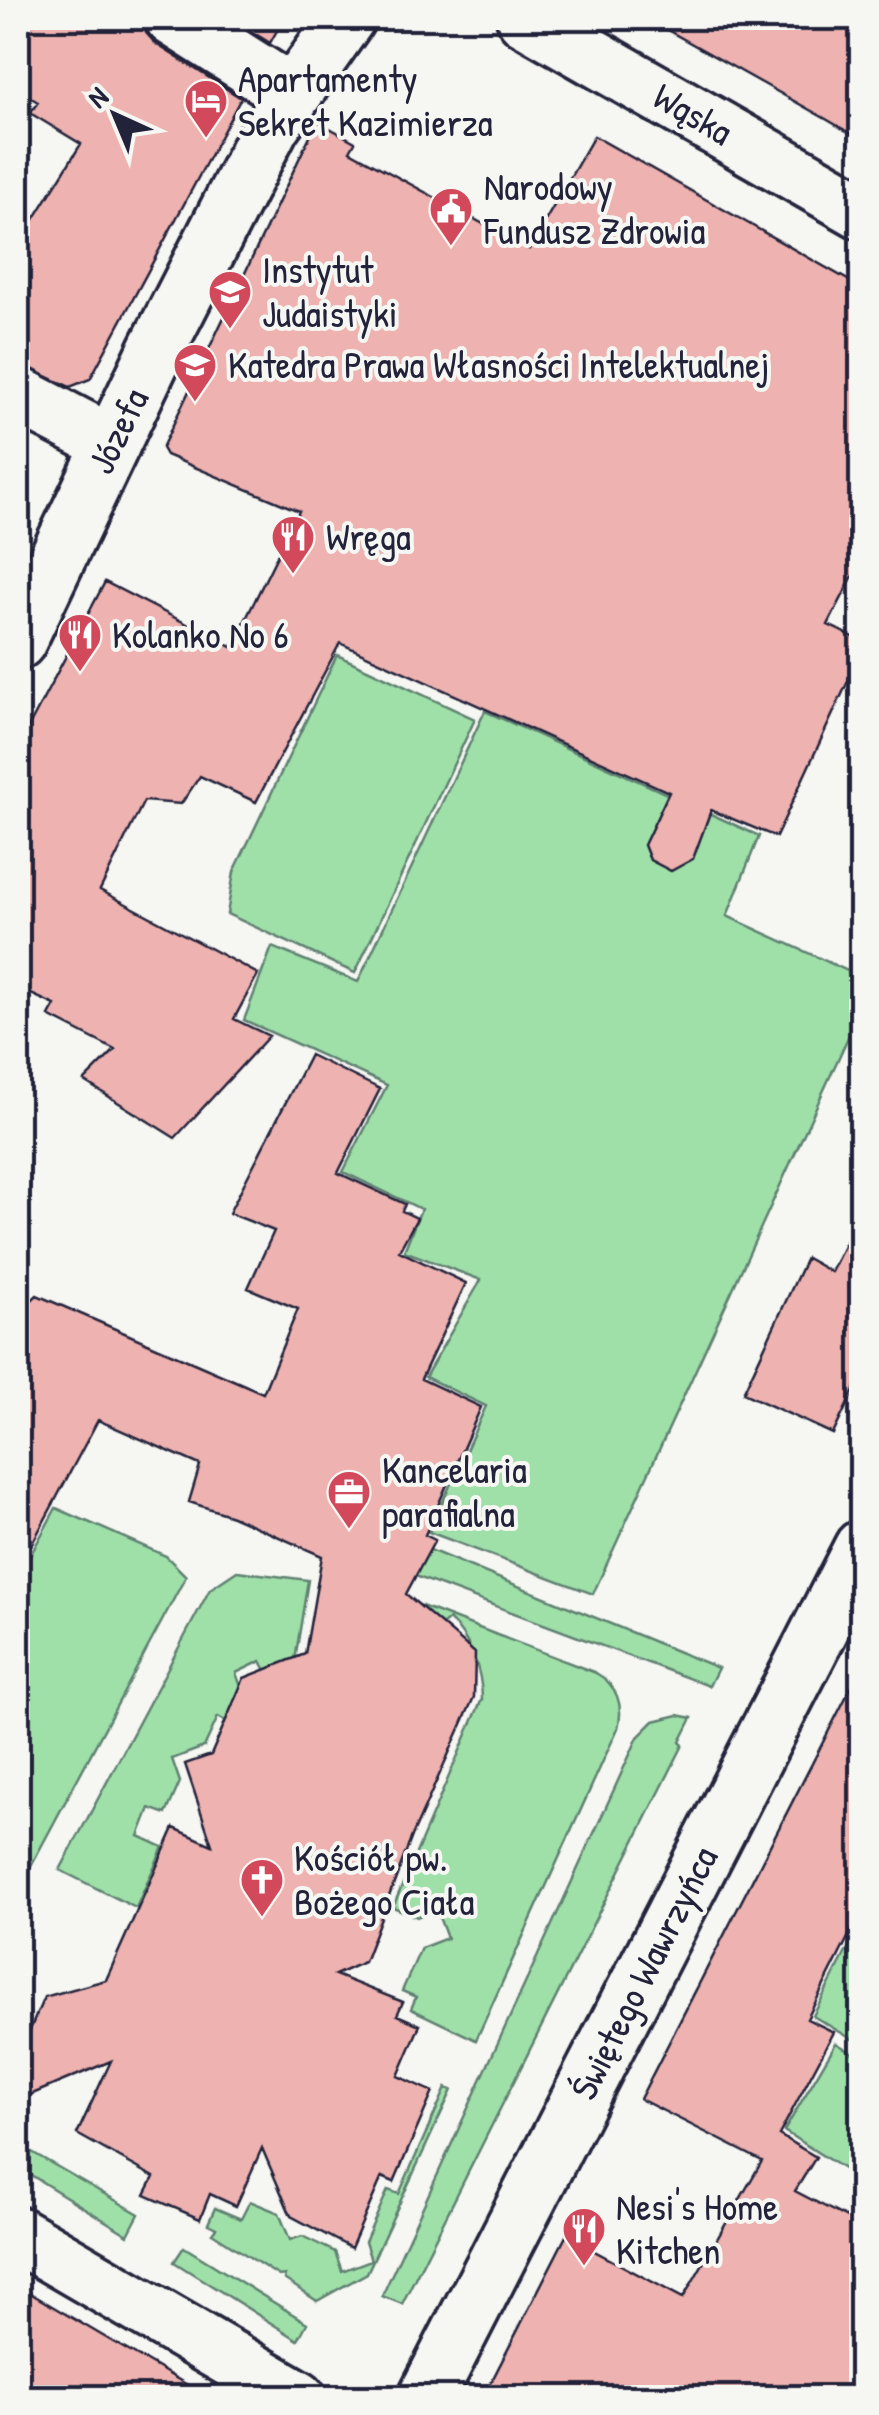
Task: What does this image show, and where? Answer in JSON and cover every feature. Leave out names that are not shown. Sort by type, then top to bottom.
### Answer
[{"type":"street","points":[[173,18],[292,93]]},
{"type":"street","name":"Józefa","points":[[18,642],[112,444],[292,93],[347,18]]},
{"type":"street","name":"Wąska","points":[[526,18],[862,211]]},
{"type":"street","points":[[18,394],[112,444]]},
{"type":"street","name":"Świętego Wawrzyńca","points":[[426,2398],[862,1548]]},
{"type":"street","points":[[18,2235],[298,2398]]},
{"type":"green space","points":[[337,655],[475,719],[355,973],[227,914],[234,872]]},
{"type":"green space","points":[[485,711],[759,836],[727,916],[861,977],[861,1009],[593,1594],[429,1532],[486,1406],[425,1377],[481,1280],[404,1251],[421,1209],[343,1172],[387,1085],[244,1020],[272,947],[358,982]]},
{"type":"green space","points":[[56,1508],[166,1556],[186,1576],[18,1890],[18,1578]]},
{"type":"green space","points":[[408,1541],[718,1668],[709,1686],[391,1567]]},
{"type":"green space","points":[[237,1571],[308,1580],[292,1679],[270,1678],[261,1661],[236,1673],[244,1695],[231,1724],[218,1717],[204,1747],[172,1759],[180,1782],[166,1814],[150,1808],[139,1836],[163,1847],[136,1908],[60,1870],[210,1589]]},
{"type":"green space","points":[[419,1605],[596,1673],[614,1690],[620,1711],[618,1728],[476,2040],[411,2009],[416,1997],[402,1991],[421,1948],[447,1938],[436,1909],[417,1917],[393,1907],[482,1699],[477,1666],[463,1636],[449,1619],[435,1631],[418,1623]]},
{"type":"green space","points":[[678,1715],[692,1718],[680,1742],[683,1745],[402,2304],[382,2296],[638,1737],[654,1721]]},
{"type":"green space","points":[[861,1923],[862,2034],[857,2042],[813,2016]]},
{"type":"green space","points":[[836,2043],[861,2058],[861,2180],[784,2131]]},
{"type":"green space","points":[[446,2088],[452,2090],[367,2273],[317,2301],[284,2279],[285,2275],[279,2276],[212,2233],[216,2228],[208,2224],[215,2208],[241,2219],[250,2201],[279,2213],[290,2240],[302,2236],[335,2252],[342,2271],[371,2260],[365,2242],[388,2190],[399,2194]]},
{"type":"green space","points":[[18,2144],[139,2214],[128,2235],[18,2167]]},
{"type":"green space","points":[[184,2247],[307,2323],[298,2340],[174,2262]]},
{"type":"building","points":[[18,18],[142,18],[146,33],[156,44],[241,98],[90,379],[70,387],[18,364],[18,245],[81,144],[30,113],[38,102],[18,90]]},
{"type":"building","points":[[230,18],[284,18],[270,43]]},
{"type":"building","points":[[646,18],[862,18],[862,140],[826,119]]},
{"type":"building","points":[[317,121],[355,142],[350,151],[529,249],[594,136],[862,288],[862,558],[828,625],[862,641],[862,651],[776,837],[711,810],[693,859],[671,871],[650,860],[644,845],[669,792],[340,643],[256,802],[200,776],[181,804],[144,801],[100,890],[258,974],[234,1019],[269,1036],[175,1138],[84,1081],[115,1050],[49,1016],[55,1005],[18,988],[18,747],[105,582],[232,647],[299,511],[166,455],[162,448]]},
{"type":"building","points":[[310,1055],[380,1089],[338,1173],[405,1204],[402,1211],[417,1218],[399,1251],[466,1283],[421,1379],[481,1407],[425,1535],[435,1540],[406,1594],[475,1653],[474,1697],[412,1836],[364,1962],[335,1975],[403,2002],[397,2015],[420,2025],[398,2076],[433,2092],[394,2182],[382,2177],[351,2248],[291,2216],[262,2148],[236,2206],[210,2194],[200,2219],[145,2195],[154,2177],[77,2134],[111,2061],[18,2100],[18,2058],[44,1997],[106,1980],[174,1828],[212,1845],[185,1764],[211,1755],[244,1678],[305,1654],[322,1556],[232,1516],[189,1502],[200,1465],[98,1420],[18,1570],[18,1313],[37,1295],[263,1393],[298,1309],[248,1288],[274,1231],[229,1213]]},
{"type":"building","points":[[862,1210],[862,1374],[833,1434],[743,1393],[806,1258],[831,1272]]},
{"type":"building","points":[[862,1666],[862,1910],[807,2019],[834,2032],[779,2135],[816,2157],[795,2191],[862,2226],[862,2398],[483,2398],[566,2236],[683,2298],[762,2161],[640,2099]]},
{"type":"building","points":[[18,2286],[108,2339],[210,2398],[18,2398]]},
{"type":"place","name":"Apartamenty Sekret Kazimierza","points":[[206,139]]},
{"type":"place","name":"Narodowy Fundusz Zdrowia","points":[[451,247]]},
{"type":"place","name":"Instytut Judaistyki","points":[[230,330]]},
{"type":"place","name":"Katedra Prawa Własności Intelektualnej","points":[[195,403]]},
{"type":"place","name":"Wręga","points":[[293,575]]},
{"type":"place","name":"Kolanko No 6","points":[[80,673]]},
{"type":"place","name":"Kancelaria parafialna","points":[[349,1530]]},
{"type":"place","name":"Kościół pw. Bożego Ciała","points":[[262,1918]]},
{"type":"place","name":"Nesi's Home Kitchen","points":[[584,2267]]}]
